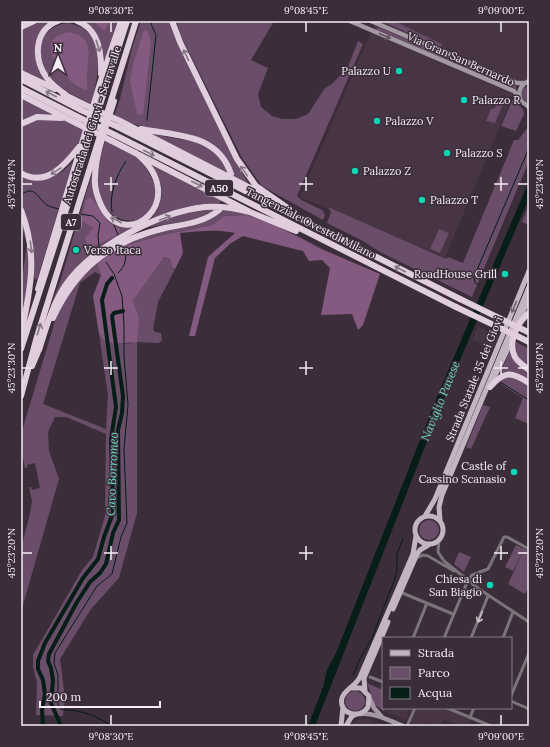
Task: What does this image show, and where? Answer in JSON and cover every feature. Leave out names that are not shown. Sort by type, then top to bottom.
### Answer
[{"type":"highway","points":[[21,26],[34,21]]},
{"type":"highway","points":[[58,21],[48,27],[39,40],[39,61],[47,78],[82,107]]},
{"type":"highway","points":[[77,21],[90,29],[99,44],[101,55],[101,80]]},
{"type":"highway","name":"A7","points":[[33,313],[39,281],[101,80],[121,21]]},
{"type":"highway","name":"Autostrada dei Giovi - Serravalle","points":[[21,349],[127,21]]},
{"type":"highway","name":"Autostrada dei Giovi - Serravalle","points":[[21,396],[36,340],[136,21]]},
{"type":"highway","points":[[172,21],[180,42],[237,159],[256,186],[311,224]]},
{"type":"highway","points":[[21,95],[74,122],[113,138],[145,160],[153,172],[158,189],[158,201],[148,218],[139,222],[126,224],[116,221],[105,212],[97,194],[94,180],[96,162],[116,94],[121,66]]},
{"type":"highway","points":[[21,73],[66,95]]},
{"type":"highway","name":"Tangenziale Ovest di Milano","points":[[21,79],[119,124],[311,224],[529,332]]},
{"type":"highway","name":"Tangenziale Ovest di Milano","points":[[21,88],[80,118],[113,138],[529,342]]},
{"type":"highway","points":[[21,124],[30,119],[47,116],[74,122]]},
{"type":"highway","points":[[119,124],[206,142],[224,156],[231,174]]},
{"type":"highway","points":[[133,128],[284,206]]},
{"type":"highway","points":[[21,173],[34,178],[51,175],[66,164],[82,144]]},
{"type":"highway","points":[[136,153],[250,212],[324,242]]},
{"type":"highway","points":[[39,350],[51,312],[65,285],[81,266],[103,247],[128,233],[180,212],[217,207],[250,212]]},
{"type":"highway","points":[[21,210],[28,230],[32,263],[30,290],[21,334]]},
{"type":"highway","points":[[26,380],[53,316],[70,287],[87,267],[106,252],[140,234],[198,221],[219,210]]},
{"type":"highway","points":[[529,313],[524,317],[516,330],[512,344],[513,353],[518,361],[529,370]]},
{"type":"highway","points":[[490,387],[500,377],[506,375],[517,376],[529,383]]},
{"type":"main road","name":"Via Gran San Bernardo","points":[[350,21],[514,91],[522,103],[529,107]]},
{"type":"main road","name":"Via Gran San Bernardo","points":[[371,21],[517,84],[527,82]]},
{"type":"main road","points":[[519,98],[520,89],[527,82]]},
{"type":"main road","name":"Strada Statale 35 dei Giovi","points":[[425,516],[435,499],[529,270]]},
{"type":"main road","name":"Strada Statale 35 dei Giovi","points":[[440,520],[440,501],[529,287]]},
{"type":"main road","points":[[467,433],[490,387],[529,298]]},
{"type":"main road","points":[[341,726],[344,715],[342,704],[343,695],[358,681],[413,554],[416,536],[415,526],[417,522],[425,516],[433,516],[440,520],[443,533],[439,540],[420,550],[413,561],[364,678],[364,686],[374,709],[383,718]]},
{"type":"main road","points":[[416,536],[422,542],[430,544]]},
{"type":"main road","points":[[351,688],[358,687],[366,691]]},
{"type":"main road","points":[[342,704],[348,713],[358,715],[368,708],[370,699]]},
{"type":"main road","points":[[346,726],[352,716],[368,714],[403,726]]},
{"type":"street","points":[[444,637],[468,580],[472,575],[488,569],[505,537],[529,549]]},
{"type":"street","points":[[439,540],[438,552],[440,557],[488,596],[529,622]]},
{"type":"street","points":[[413,561],[418,556],[428,556],[461,575]]},
{"type":"street","points":[[400,592],[453,614]]},
{"type":"street","points":[[471,637],[488,596]]},
{"type":"street","points":[[414,637],[427,604]]},
{"type":"street","points":[[503,637],[513,612]]},
{"type":"street","points":[[512,694],[529,653]]},
{"type":"street","points":[[370,677],[382,682]]},
{"type":"street","points":[[512,701],[529,709]]},
{"type":"street","points":[[407,726],[414,709]]},
{"type":"street","points":[[450,709],[491,726]]},
{"type":"street","points":[[470,717],[474,709]]},
{"type":"shaded area","points":[[93,21],[110,21],[104,31]]},
{"type":"shaded area","points":[[376,21],[529,21],[529,80],[519,80],[445,258],[300,197]]},
{"type":"shaded area","points":[[144,30],[148,32],[151,41],[143,115],[137,114],[130,81],[134,61]]},
{"type":"shaded area","points":[[69,32],[77,34],[83,38],[88,48],[87,90],[80,88],[65,76],[53,59],[51,50],[52,42],[57,36]]},
{"type":"shaded area","points":[[91,197],[108,222],[120,229],[119,234],[88,249],[85,238],[93,228],[81,220],[86,200]]},
{"type":"shaded area","points":[[246,215],[270,223],[319,248],[380,274],[363,325],[358,330],[352,314],[321,315],[330,268],[322,260],[309,261],[303,251],[243,236],[231,243],[215,258],[195,336],[189,336],[208,257],[235,233],[201,231],[180,233],[183,253],[175,269],[172,267],[170,259],[164,257],[133,301],[139,317],[137,342],[114,344],[104,340],[99,334],[93,296],[101,275],[97,262],[120,247],[158,236],[212,225],[224,216]]},
{"type":"shaded area","points":[[478,327],[499,336],[493,349],[472,340]]},
{"type":"shaded area","points":[[385,709],[410,709],[406,720],[384,711]]},
{"type":"shaded area","points":[[416,709],[444,709],[471,720],[469,726],[460,726],[443,719],[440,726],[427,723],[425,726],[415,726],[410,724]]},
{"type":"shaded area","points":[[360,719],[368,719],[386,726],[351,726],[354,722]]},
{"type":"green space","points":[[40,21],[55,21],[37,40],[47,83],[21,70],[21,29]]},
{"type":"green space","points":[[81,21],[117,21],[105,61],[102,47]]},
{"type":"green space","points":[[141,21],[170,21],[173,32],[218,126],[248,183],[233,176],[229,162],[222,152],[214,145],[204,140],[192,136],[139,126],[114,116],[120,99],[132,48]]},
{"type":"green space","points":[[176,21],[274,21],[251,60],[268,68],[258,94],[261,107],[272,116],[282,119],[296,119],[308,114],[325,88],[332,84],[348,67],[358,41],[363,44],[297,196],[303,201],[322,210],[325,215],[323,220],[262,186],[242,158],[180,34]]},
{"type":"green space","points":[[381,21],[394,21],[442,44],[441,47]]},
{"type":"green space","points":[[67,23],[80,27],[90,34],[95,43],[98,54],[98,67],[97,80],[91,104],[70,93],[56,83],[46,71],[42,62],[41,45],[44,37],[49,31],[57,26]]},
{"type":"green space","points":[[378,27],[454,59],[453,63],[376,30]]},
{"type":"green space","points":[[457,60],[476,69],[476,72],[456,64]]},
{"type":"green space","points":[[481,72],[515,85],[517,89],[481,75]]},
{"type":"green space","points":[[529,85],[529,103],[523,99],[522,93],[523,89]]},
{"type":"green space","points":[[21,96],[52,114],[40,114],[21,121]]},
{"type":"green space","points":[[513,99],[523,109],[524,114],[516,131],[501,126]]},
{"type":"green space","points":[[498,100],[502,101],[503,104],[495,123],[486,121],[491,109],[495,108]]},
{"type":"green space","points":[[43,119],[65,120],[84,129],[76,149],[66,162],[52,171],[36,175],[21,169],[21,127]]},
{"type":"green space","points":[[529,126],[529,161],[472,297],[380,252],[363,241],[327,223],[331,212],[328,207],[446,259],[448,257],[463,263],[514,140],[518,140]]},
{"type":"green space","points":[[151,134],[202,143],[220,156],[228,173]]},
{"type":"green space","points":[[105,141],[125,149],[136,156],[151,176],[154,184],[155,199],[151,211],[142,218],[130,221],[118,218],[107,209],[99,195],[97,174]]},
{"type":"green space","points":[[72,162],[73,163],[37,280],[34,278],[33,244],[21,203],[21,176],[28,179],[42,180],[62,172]]},
{"type":"green space","points":[[151,163],[223,199],[219,204],[182,210],[148,222],[153,217],[160,205],[162,191],[160,182]]},
{"type":"green space","points":[[92,173],[97,201],[105,216],[109,220],[116,223],[135,226],[139,225],[106,243],[91,255],[65,281],[49,309],[60,282]]},
{"type":"green space","points":[[529,205],[529,225],[522,222]]},
{"type":"green space","points":[[216,209],[198,219],[145,228],[188,211]]},
{"type":"green space","points":[[222,210],[244,212],[270,222],[329,252],[246,215],[224,216],[212,225],[158,236],[120,247],[101,275],[95,272],[80,283],[43,404],[106,429],[108,395],[99,334],[102,338],[110,342],[133,343],[139,317],[133,301],[164,257],[170,259],[172,267],[175,269],[158,302],[153,329],[155,332],[161,333],[162,341],[158,343],[137,342],[137,513],[119,578],[91,609],[60,659],[65,699],[63,716],[36,715],[37,683],[33,667],[33,655],[82,570],[93,557],[105,516],[106,434],[66,417],[55,417],[48,432],[49,451],[59,479],[21,612],[21,548],[32,501],[29,487],[31,487],[32,490],[40,488],[35,463],[27,465],[27,468],[25,468],[21,448],[21,434],[55,321],[69,292],[87,271],[120,245]]},
{"type":"green space","points":[[21,216],[30,254],[27,296],[21,318],[21,287],[27,244],[21,225]]},
{"type":"green space","points":[[439,229],[449,233],[440,253],[430,249]]},
{"type":"green space","points":[[516,342],[529,349],[529,367],[517,353],[515,346]]},
{"type":"green space","points":[[510,351],[517,362],[529,374],[529,381],[506,372],[500,373]]},
{"type":"green space","points":[[510,376],[529,385],[529,424],[515,418],[523,398],[498,382]]},
{"type":"green space","points":[[483,405],[490,407],[471,449],[466,447]]},
{"type":"green space","points":[[429,520],[436,523],[439,530],[436,537],[429,540],[422,537],[419,530],[422,523]]},
{"type":"green space","points":[[516,545],[529,551],[529,586],[525,594],[508,584],[524,549],[513,571],[505,567]]},
{"type":"green space","points":[[459,552],[471,557],[464,572],[454,564]]},
{"type":"green space","points":[[367,683],[380,689],[382,687],[382,709],[384,709],[384,711],[375,705]]},
{"type":"green space","points":[[355,691],[362,694],[365,701],[362,708],[355,711],[348,708],[345,701],[348,694]]},
{"type":"water","name":"Naviglio Pavese","points":[[529,181],[529,198],[446,393],[315,726],[308,726],[323,687],[327,670],[336,653],[439,392]]},
{"type":"waterway","name":"Cavo Borromeo","points":[[147,120],[156,35],[151,24],[152,21]]},
{"type":"waterway","points":[[479,285],[475,283],[474,277],[529,148]]},
{"type":"waterway","name":"Cavo Borromeo","points":[[112,212],[112,192],[119,173],[126,161]]},
{"type":"waterway","points":[[21,195],[26,192],[33,191],[47,205],[59,209]]},
{"type":"waterway","points":[[80,214],[93,216],[100,223],[98,236],[99,246]]},
{"type":"waterway","name":"Cavo Borromeo","points":[[114,225],[118,235]]},
{"type":"waterway","name":"Cavo Borromeo","points":[[118,273],[123,267],[126,257],[123,247]]},
{"type":"waterway","points":[[106,262],[114,274],[122,296],[124,356],[128,405],[124,449],[127,523],[121,537],[112,574],[97,586],[55,653],[54,663],[58,675],[58,705],[62,710],[88,714],[112,726]]},
{"type":"waterway","name":"Cavo Borromeo","points":[[43,726],[42,710],[45,694],[43,680],[38,669],[38,661],[45,643],[83,578],[98,559],[113,513],[111,439],[116,407],[102,300],[107,284],[112,278]]},
{"type":"waterway","points":[[61,726],[51,703],[53,680],[48,661],[49,654],[77,602],[90,582],[100,573],[106,564],[113,533],[119,520],[118,430],[122,413],[123,396],[112,316],[114,313],[123,311]]},
{"type":"waterway","points":[[500,382],[529,400]]},
{"type":"waterway","points":[[353,675],[372,638],[394,581],[397,570],[397,554],[403,539]]},
{"type":"tunnel","points":[[219,210],[230,195],[232,179]]},
{"type":"place","name":"Palazzo U","points":[[399,71]]},
{"type":"place","name":"Palazzo R","points":[[464,100]]},
{"type":"place","name":"Palazzo V","points":[[377,121]]},
{"type":"place","name":"Palazzo S","points":[[447,153]]},
{"type":"place","name":"Palazzo Z","points":[[355,171]]},
{"type":"place","name":"Palazzo T","points":[[422,200]]},
{"type":"place","name":"Verso Itaca","points":[[76,250]]},
{"type":"place","name":"RoadHouse Grill","points":[[505,274]]},
{"type":"place","name":"Castle of Cassino Scanasio","points":[[514,472]]},
{"type":"place","name":"Chiesa di San Biagio","points":[[490,585]]}]
